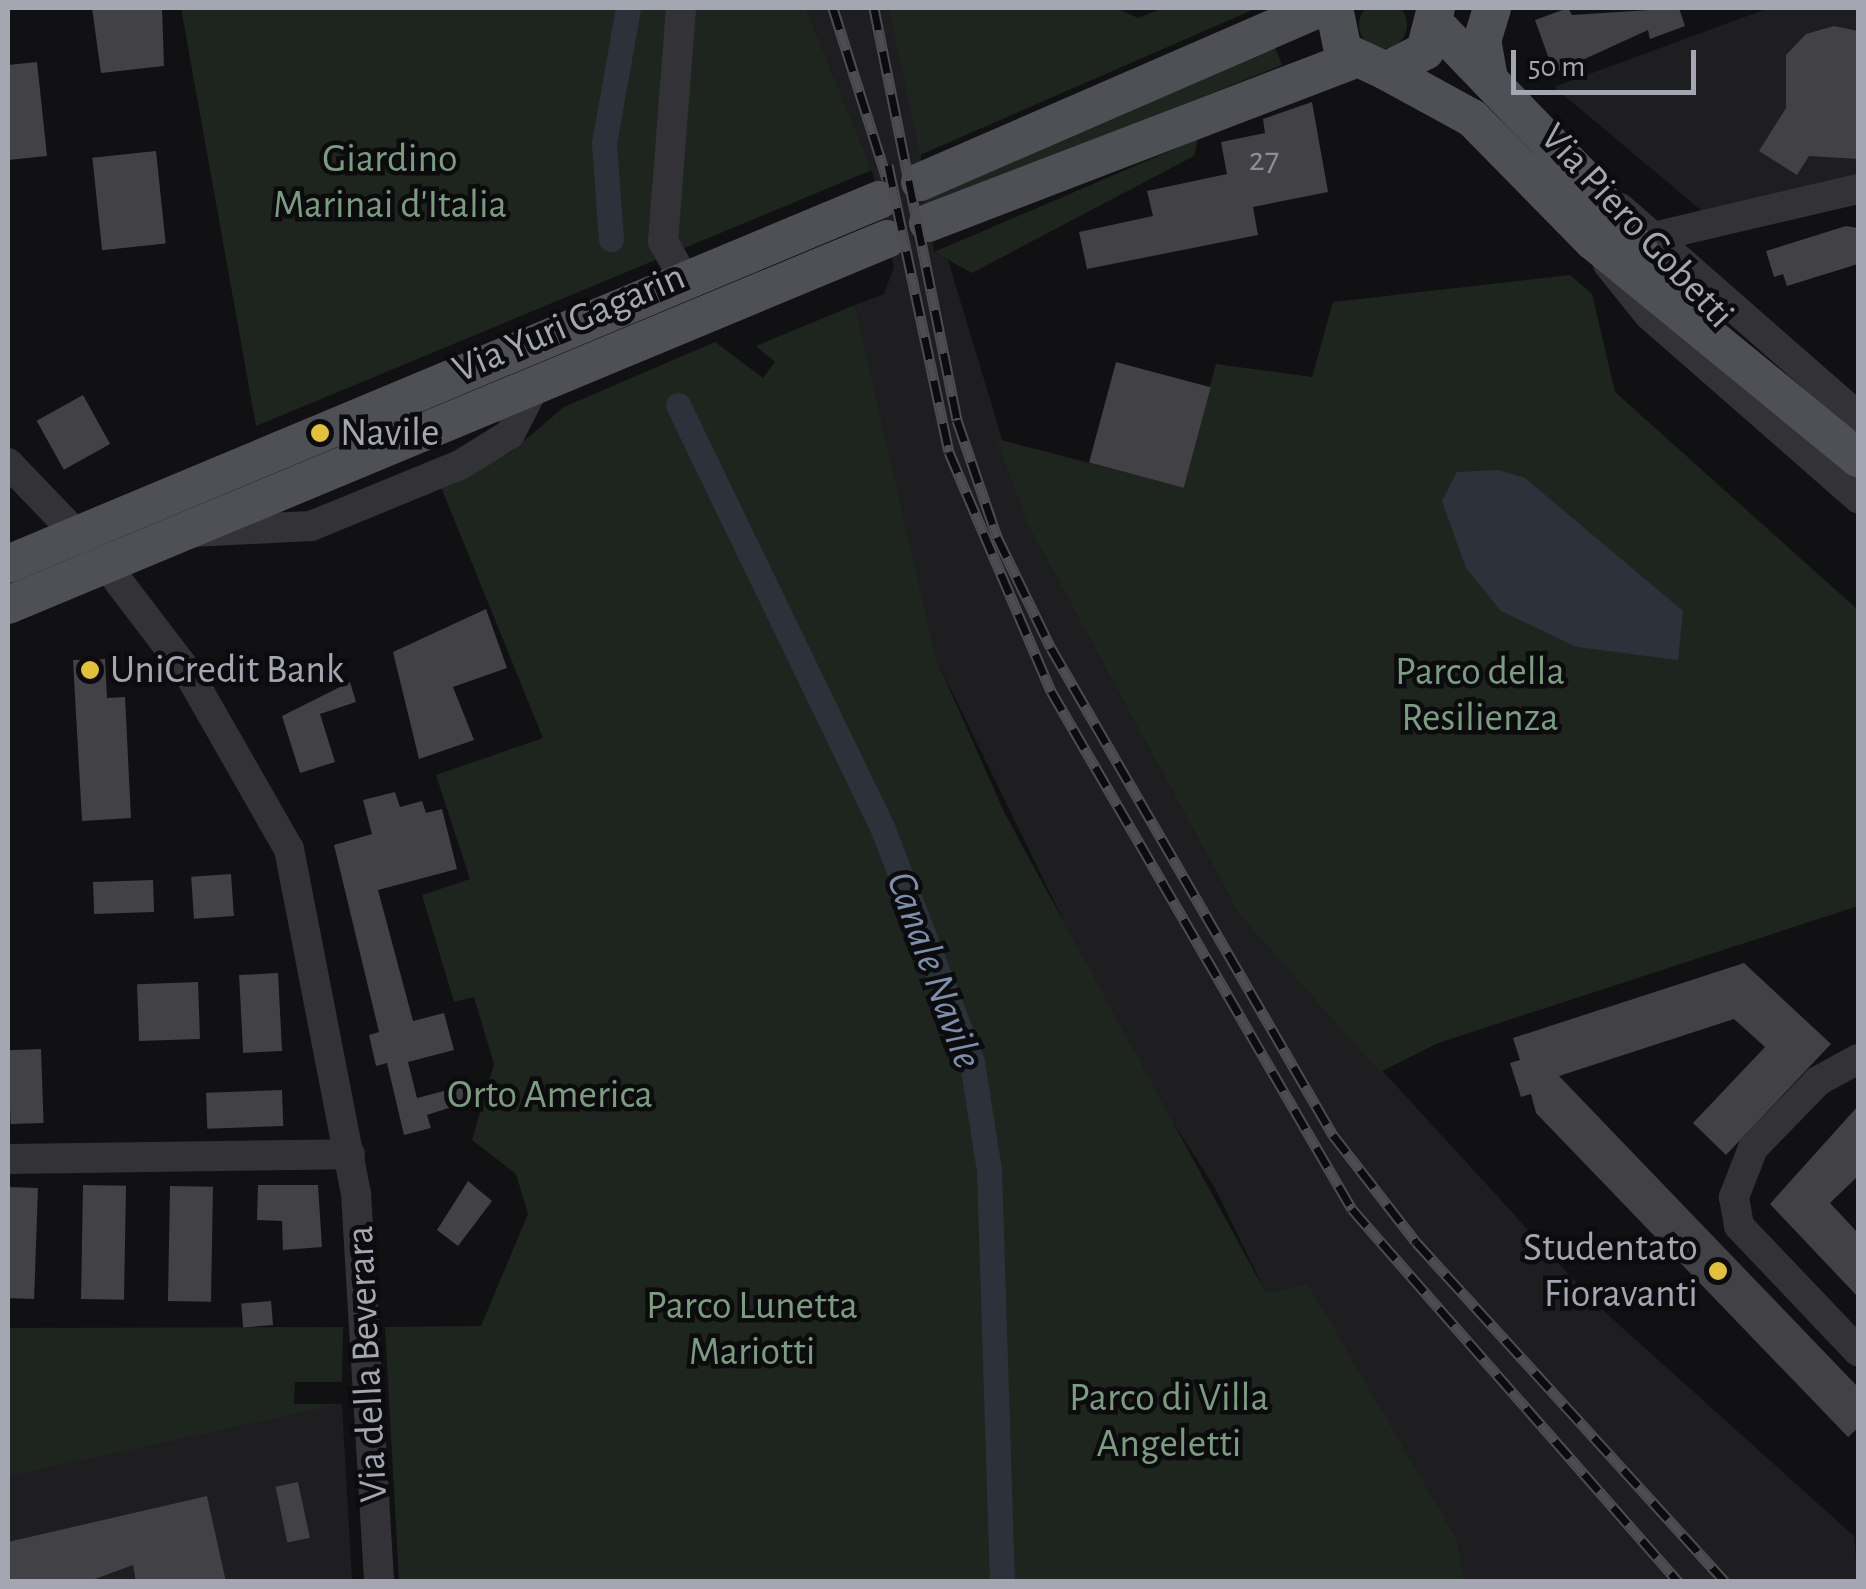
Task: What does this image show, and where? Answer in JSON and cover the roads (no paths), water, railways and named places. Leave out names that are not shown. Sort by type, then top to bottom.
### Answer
[{"type":"main road","points":[[920,182],[1320,8]]},
{"type":"main road","points":[[1334,8],[1337,40],[1369,66]]},
{"type":"main road","points":[[1489,79],[1482,41],[1490,8]]},
{"type":"main road","points":[[928,223],[1369,66],[1414,62],[1436,17]]},
{"type":"main road","name":"Via Piero Gobetti","points":[[1436,17],[1587,182]]},
{"type":"main road","name":"Via Piero Gobetti","points":[[1369,66],[1472,118],[1593,241]]},
{"type":"main road","points":[[1587,182],[1687,289],[1858,458]]},
{"type":"main road","name":"Via Yuri Gagarin","points":[[8,564],[879,200]]},
{"type":"main road","name":"Via Yuri Gagarin","points":[[8,605],[888,239]]},
{"type":"main road","points":[[1593,241],[1687,289]]},
{"type":"street","points":[[681,8],[663,241],[685,280]]},
{"type":"street","points":[[1436,17],[1490,8]]},
{"type":"street","name":"Via Piero Gobetti","points":[[1587,182],[1654,237],[1687,289],[1858,416]]},
{"type":"street","points":[[1654,237],[1858,188]]},
{"type":"street","points":[[1687,289],[1697,236],[1715,224]]},
{"type":"street","name":"Via Piero Gobetti","points":[[1593,241],[1649,316],[1858,498]]},
{"type":"street","name":"Via della Beverara","points":[[8,463],[73,536],[106,565],[190,674],[279,824],[308,916],[350,1154],[380,1579]]},
{"type":"street","points":[[1858,1059],[1818,1081],[1753,1148],[1734,1197],[1739,1226],[1858,1351]]},
{"type":"street","points":[[8,1159],[350,1154]]},
{"type":"waterway","name":"Canale Navile","points":[[611,239],[604,143],[628,8]]},
{"type":"waterway","name":"Canale Navile","points":[[678,405],[882,827],[972,1062],[989,1170],[1002,1582]]},
{"type":"railway","points":[[833,8],[887,179]]},
{"type":"railway","points":[[874,8],[957,420],[997,537],[1051,648],[1333,1135],[1416,1242],[1725,1582]]},
{"type":"railway","points":[[888,165],[949,452],[1051,691],[1352,1209],[1679,1582]]},
{"type":"place","name":"Navile","points":[[320,433]]},
{"type":"place","name":"UniCredit Bank","points":[[90,670]]},
{"type":"place","name":"Studentato Fioravanti","points":[[1718,1271]]},
{"type":"park label","name":"Giardino Marinai d'Italia","points":[[390,182]]},
{"type":"park label","name":"Parco della Resilienza","points":[[1480,695]]},
{"type":"park label","name":"Orto America","points":[[550,1095]]},
{"type":"park label","name":"Parco Lunetta Mariotti","points":[[752,1329]]},
{"type":"park label","name":"Parco di Villa Angeletti","points":[[1169,1421]]}]
